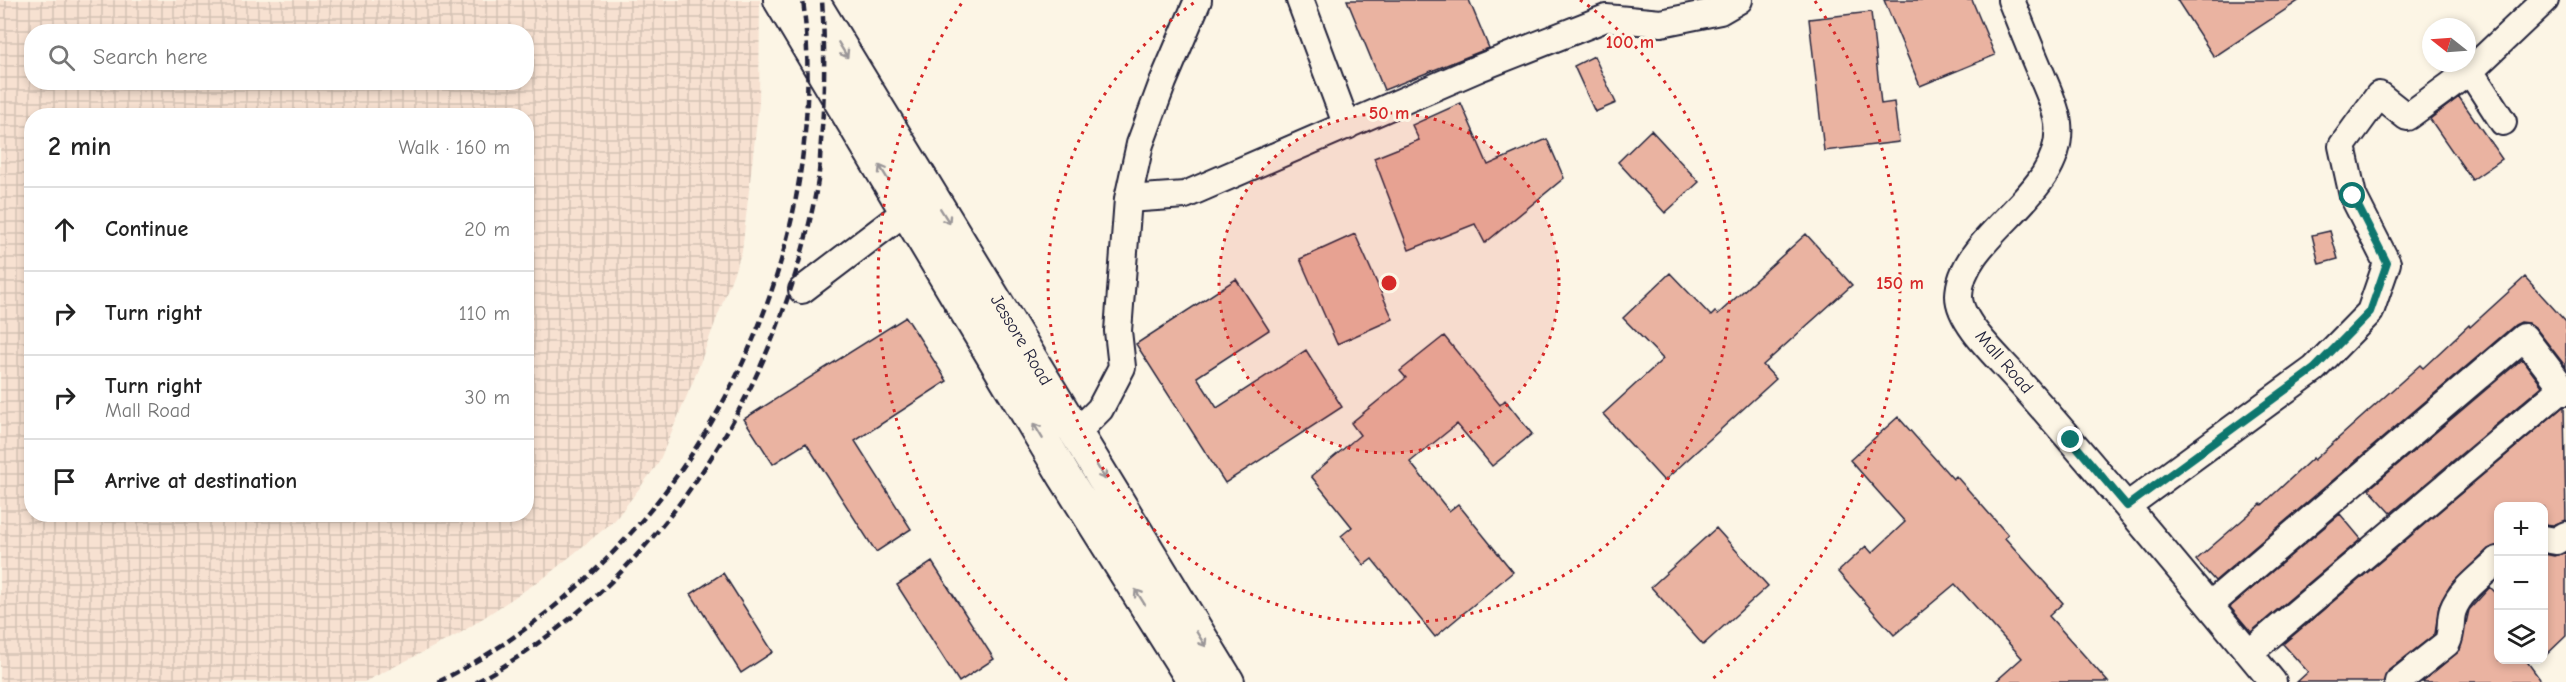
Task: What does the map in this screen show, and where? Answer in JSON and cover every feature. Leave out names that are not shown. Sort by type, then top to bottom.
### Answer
[{"type":"main road","name":"Jessore Road","points":[[780,0],[1065,477],[1190,681]]},
{"type":"main road","name":"Jessore Road","points":[[812,0],[1228,682]]},
{"type":"street","points":[[1076,433],[1100,410],[1122,367],[1119,331],[1128,199],[1140,144],[1163,82],[1198,0]]},
{"type":"street","points":[[1300,0],[1347,126]]},
{"type":"street","points":[[1128,199],[1185,195],[1479,68],[1606,18],[1661,23],[1720,11],[1739,0]]},
{"type":"street","name":"Mall Road","points":[[2011,0],[2054,107],[2058,135],[2044,174],[2031,193],[1975,255],[1966,270],[1960,285],[1961,308],[1978,333],[2127,506],[2273,682]]},
{"type":"street","points":[[2476,65],[2545,0]]},
{"type":"street","points":[[2127,506],[2314,369],[2370,312],[2387,263],[2353,196],[2342,146],[2379,95],[2407,117],[2469,72]]},
{"type":"street","points":[[2471,72],[2503,122]]},
{"type":"street","points":[[802,290],[906,211]]},
{"type":"street","points":[[2210,605],[2524,337],[2565,390],[2249,652]]},
{"type":"street","points":[[2548,540],[2556,542],[2566,535]]},
{"type":"street","points":[[2398,682],[2447,642],[2451,637],[2451,616],[2456,603],[2494,565]]},
{"type":"shaded area","points":[[0,0],[760,0],[759,103],[742,251],[694,379],[658,464],[615,520],[545,577],[459,634],[364,682],[0,682]]},
{"type":"building","points":[[1347,0],[1469,0],[1489,48],[1384,90]]},
{"type":"building","points":[[1884,0],[1972,0],[1995,55],[1920,86]]},
{"type":"building","points":[[2177,0],[2300,0],[2214,57]]},
{"type":"building","points":[[1871,12],[1881,104],[1894,102],[1899,142],[1824,151],[1809,19]]},
{"type":"building","points":[[1594,56],[1616,103],[1595,112],[1574,66]]},
{"type":"building","points":[[2459,97],[2502,159],[2472,180],[2430,119]]},
{"type":"building","points":[[1461,103],[1488,165],[1547,139],[1564,178],[1485,243],[1475,224],[1409,250],[1374,158],[1419,140],[1412,125]]},
{"type":"building","points":[[1651,130],[1699,182],[1665,213],[1618,162]]},
{"type":"building","points":[[2330,231],[2338,259],[2319,264],[2312,235]]},
{"type":"building","points":[[1355,234],[1393,319],[1337,344],[1300,259]]},
{"type":"building","points":[[1806,234],[1852,285],[1763,365],[1776,379],[1664,481],[1603,414],[1663,359],[1623,318],[1670,273],[1711,316],[1715,312],[1718,314]]},
{"type":"building","points":[[2525,277],[2566,322],[2566,367],[2535,327],[2521,322],[2515,325],[2215,581],[2196,560],[2262,505],[2313,458],[2314,460],[2420,365],[2423,368]]},
{"type":"building","points":[[1236,279],[1269,330],[1197,377],[1217,408],[1306,350],[1342,407],[1225,483],[1136,344]]},
{"type":"building","points":[[906,317],[947,381],[855,441],[911,529],[876,552],[806,443],[773,464],[744,419]]},
{"type":"building","points":[[1444,336],[1500,405],[1505,400],[1532,434],[1492,466],[1457,424],[1410,462],[1449,511],[1458,504],[1513,572],[1435,637],[1372,559],[1364,565],[1341,536],[1352,527],[1311,476],[1360,435],[1351,423],[1406,378],[1400,371]]},
{"type":"building","points":[[2522,359],[2542,386],[2391,513],[2369,489]]},
{"type":"building","points":[[2564,406],[2566,520],[2548,524],[2548,502],[2494,502],[2494,547],[2488,549],[2450,586],[2439,606],[2435,634],[2389,670],[2383,682],[2297,682],[2308,672],[2283,644]]},
{"type":"building","points":[[1898,417],[1953,479],[1956,476],[2008,535],[2005,538],[2063,603],[2049,616],[2108,682],[1995,682],[2022,658],[1955,584],[1894,635],[1838,572],[1866,546],[1872,553],[1905,522],[1850,460]]},
{"type":"building","points":[[2340,514],[2361,539],[2251,632],[2230,607]]},
{"type":"building","points":[[1716,528],[1768,586],[1703,645],[1651,587]]},
{"type":"building","points":[[2566,552],[2566,636],[2548,653],[2548,555],[2554,556]]},
{"type":"building","points":[[932,562],[994,659],[959,682],[897,585]]},
{"type":"building","points":[[723,573],[773,652],[741,673],[691,594]]},
{"type":"building","points":[[2490,587],[2494,591],[2494,664],[2529,664],[2542,682],[2422,682],[2460,650],[2469,610]]},
{"type":"railway","points":[[438,682],[526,628],[604,562],[671,484],[726,397],[767,304],[795,205],[807,103],[803,0]]},
{"type":"railway","points":[[476,682],[542,640],[602,591],[655,534],[702,472],[741,405],[774,335],[799,261],[817,186],[824,88],[822,0]]},
{"type":"route","points":[[2071,440],[2127,506],[2314,369],[2370,312],[2387,263],[2353,196]]}]
